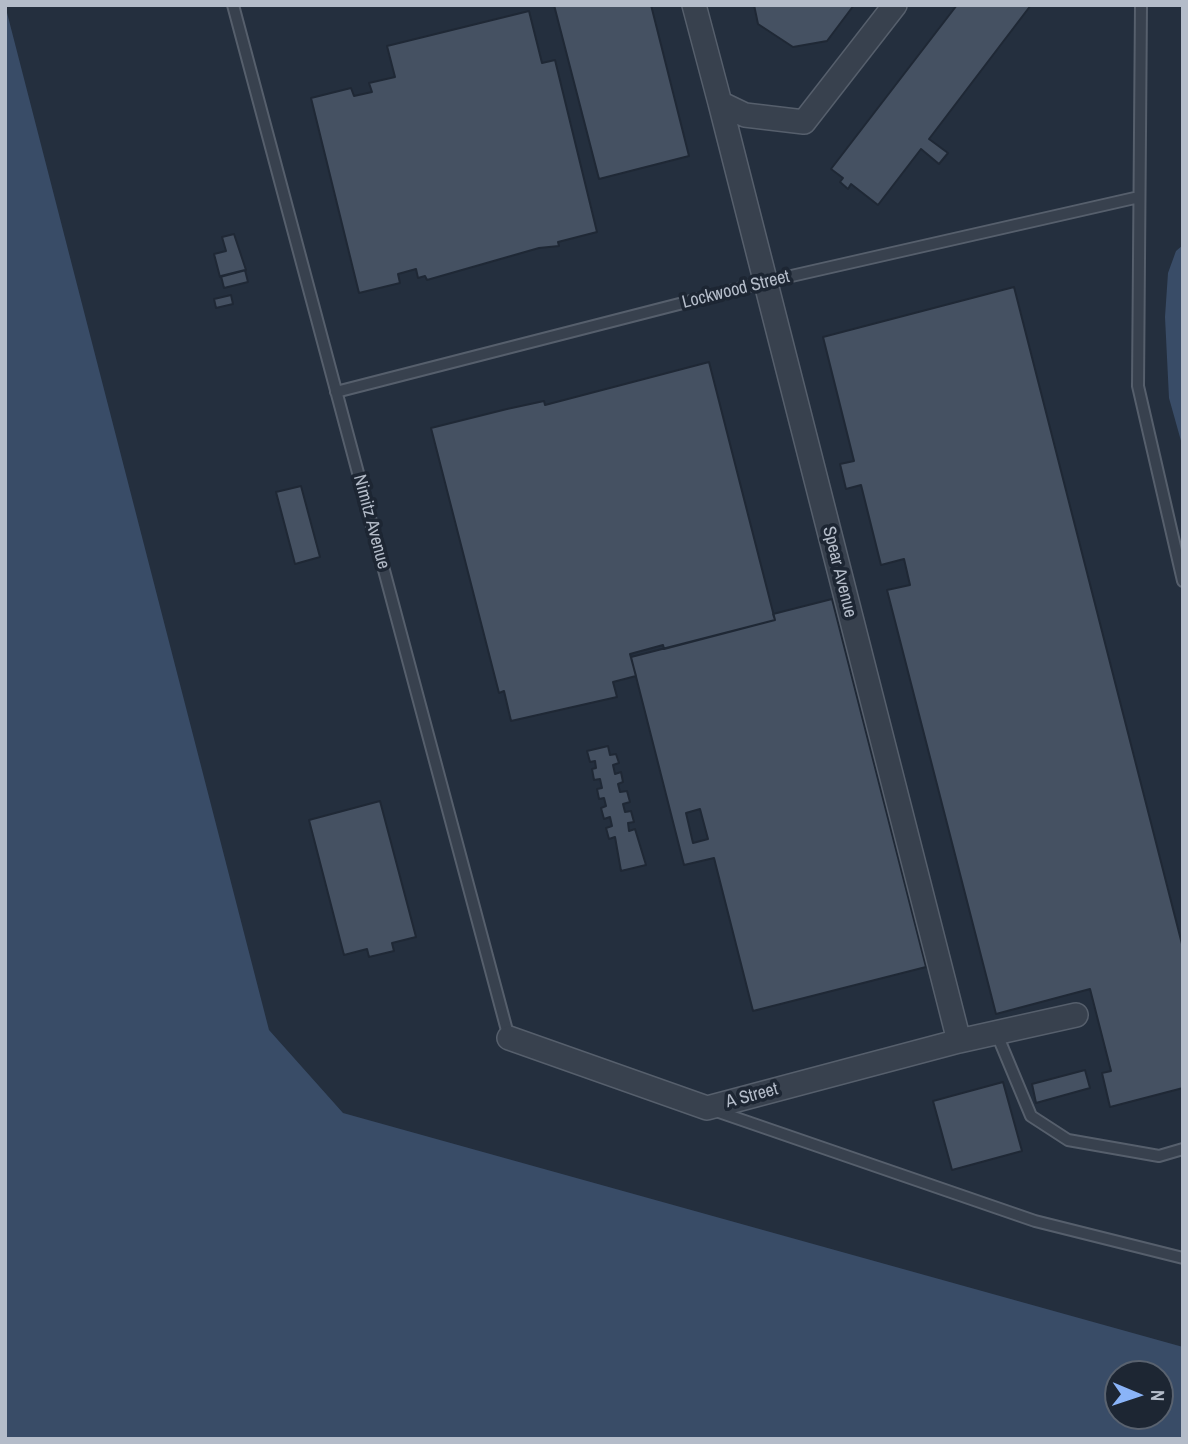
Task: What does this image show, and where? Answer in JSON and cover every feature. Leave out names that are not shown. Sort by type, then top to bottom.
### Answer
[{"type":"street","name":"Spear Avenue","points":[[694,5],[959,1041]]},
{"type":"street","points":[[720,103],[745,115],[804,121],[895,5]]},
{"type":"street","name":"A Street","points":[[509,1038],[707,1108],[959,1041],[1076,1015]]},
{"type":"lane","name":"Nimitz Avenue","points":[[233,5],[509,1038]]},
{"type":"lane","points":[[1141,5],[1138,386],[1183,581]]},
{"type":"lane","name":"Lockwood Street","points":[[336,392],[765,282],[1139,197]]},
{"type":"lane","points":[[996,1032],[1031,1116],[1068,1140],[1159,1156],[1183,1149]]},
{"type":"lane","points":[[707,1108],[1035,1221],[1183,1258]]},
{"type":"water","points":[[5,5],[269,1030],[343,1113],[1183,1347],[1183,1439],[5,1439]]},
{"type":"water","points":[[1183,245],[1183,448],[1169,398],[1165,317],[1168,273],[1176,251]]},
{"type":"building","points":[[554,5],[651,5],[689,156],[599,179]]},
{"type":"building","points":[[754,5],[854,5],[827,41],[793,47],[758,24]]},
{"type":"building","points":[[957,5],[1031,5],[929,139],[948,153],[939,164],[921,149],[878,205],[851,184],[848,189],[840,182],[843,178],[831,169]]},
{"type":"building","points":[[529,11],[542,63],[555,60],[597,232],[558,242],[559,246],[539,248],[427,280],[425,276],[418,278],[416,269],[398,274],[400,283],[359,293],[311,98],[351,88],[354,96],[372,92],[369,83],[395,77],[387,46]]},
{"type":"building","points":[[234,234],[246,270],[220,277],[214,254],[226,251],[222,237]]},
{"type":"building","points":[[245,270],[248,282],[224,288],[221,276]]},
{"type":"building","points":[[1014,287],[1183,948],[1183,1088],[1110,1107],[1102,1073],[1111,1071],[1090,989],[996,1014],[887,590],[910,585],[904,559],[881,565],[861,485],[846,489],[840,464],[854,461],[823,337]]},
{"type":"building","points":[[231,295],[233,304],[216,308],[214,299]]},
{"type":"building","points":[[709,362],[775,620],[664,649],[663,645],[630,654],[636,676],[613,682],[617,697],[511,721],[504,691],[499,693],[431,428],[544,401],[545,405]]},
{"type":"building","points":[[301,486],[320,557],[295,564],[276,492]]},
{"type":"building","points":[[832,599],[926,967],[753,1011],[714,858],[684,865],[631,657],[775,620],[773,614]],"holes":[[[700,809],[708,839],[693,843],[686,813]]]},
{"type":"building","points":[[608,746],[610,755],[616,754],[619,763],[613,765],[615,774],[621,772],[623,782],[618,784],[620,792],[627,791],[630,802],[623,804],[625,812],[631,811],[634,822],[628,823],[629,831],[635,829],[646,865],[621,871],[615,837],[609,839],[606,828],[612,826],[610,817],[604,819],[601,808],[606,806],[604,798],[599,799],[597,789],[602,788],[600,779],[594,780],[592,769],[596,768],[595,761],[590,762],[587,751]]},
{"type":"building","points":[[380,801],[416,937],[392,943],[394,951],[369,957],[367,949],[344,955],[309,820]]},
{"type":"building","points":[[1085,1070],[1090,1088],[1036,1103],[1032,1084]]},
{"type":"building","points":[[1003,1082],[1022,1151],[952,1170],[933,1101]]}]
